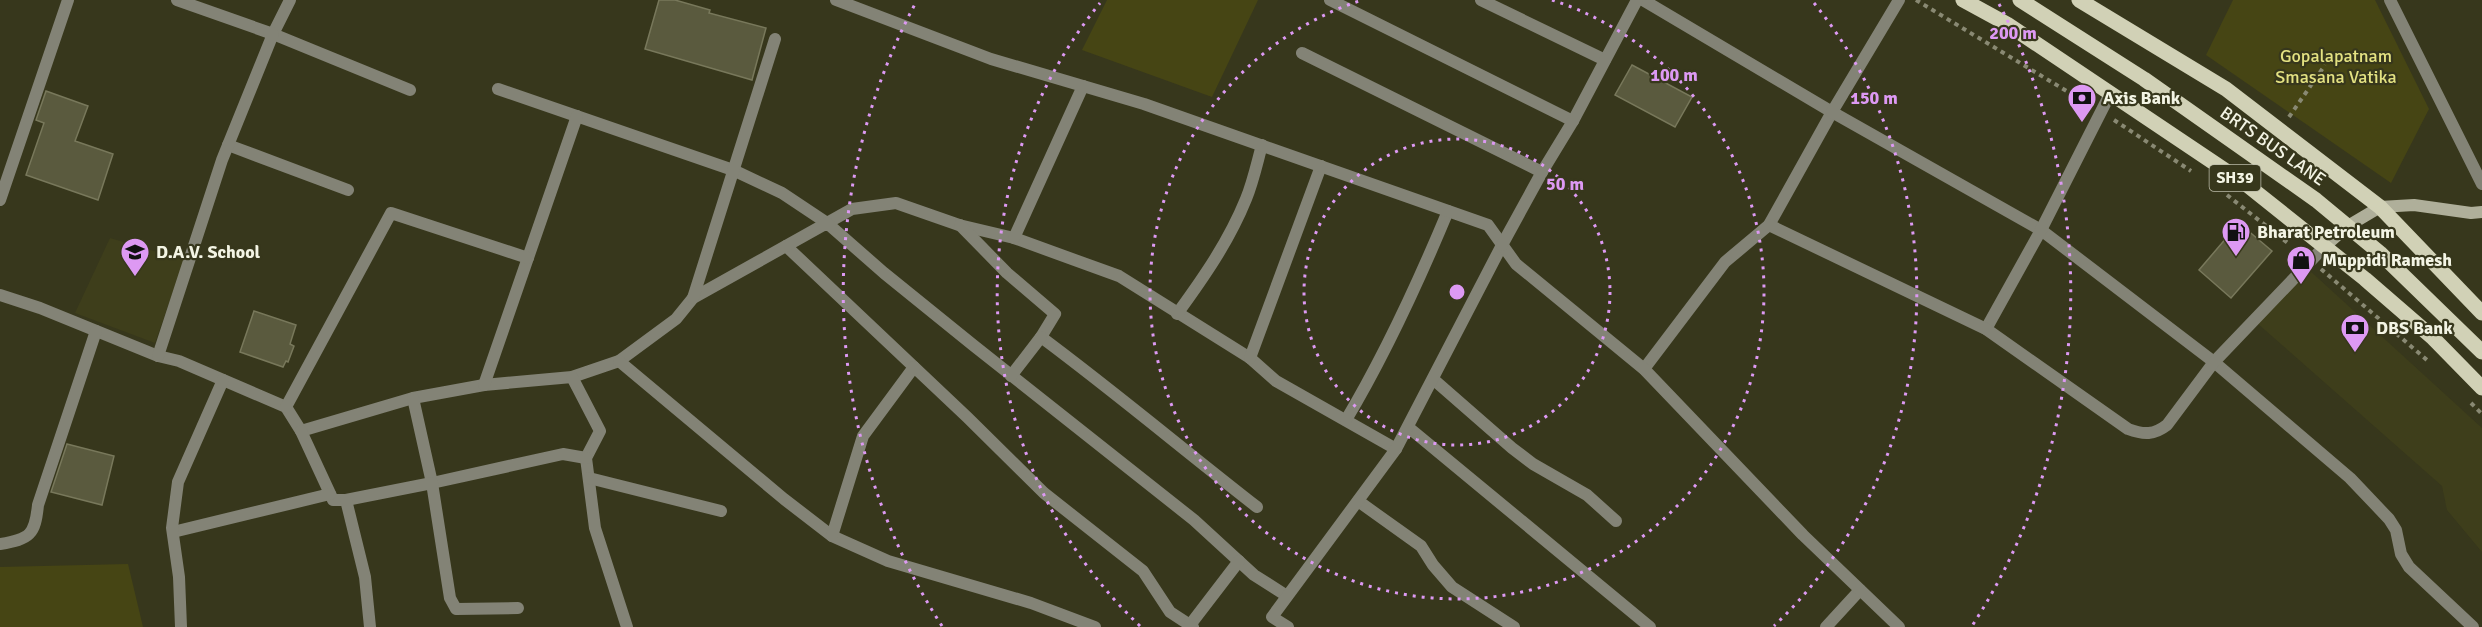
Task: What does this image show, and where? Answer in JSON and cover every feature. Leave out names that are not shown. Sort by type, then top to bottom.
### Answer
[{"type":"main road","name":"SH39","points":[[1963,0],[2007,24],[2247,185],[2365,279],[2432,337],[2482,388]]},
{"type":"main road","name":"BRTS BUS LANE","points":[[2020,0],[2144,80],[2316,200],[2380,253],[2482,352]]},
{"type":"main road","points":[[2079,0],[2226,89],[2380,207],[2482,313]]},
{"type":"main road","points":[[2324,248],[2348,226],[2380,207],[2414,205],[2471,213],[2482,212]]},
{"type":"street","points":[[0,200],[68,0]]},
{"type":"street","points":[[177,0],[273,34],[410,90]]},
{"type":"street","points":[[159,356],[228,145],[273,34],[290,0]]},
{"type":"street","points":[[836,0],[991,59],[1144,104],[1488,225],[1516,264],[1644,369],[1803,535],[1899,627]]},
{"type":"street","points":[[1330,0],[1573,121]]},
{"type":"street","points":[[1481,0],[1605,60]]},
{"type":"street","points":[[1288,627],[1272,616],[1396,449],[1502,245],[1573,121],[1636,0]]},
{"type":"street","points":[[1643,0],[1832,112],[2042,230],[2214,362],[2350,478],[2389,519],[2396,530],[2401,554],[2409,567],[2473,627]]},
{"type":"street","points":[[1644,369],[1725,262],[1769,225],[1832,112],[1899,0]]},
{"type":"street","points":[[2390,0],[2482,184]]},
{"type":"street","points":[[301,431],[413,398],[484,385],[572,377],[619,361],[676,319],[693,298],[775,39]]},
{"type":"street","points":[[1302,53],[1542,172]]},
{"type":"street","points":[[1014,238],[1083,86]]},
{"type":"street","points":[[498,89],[733,170],[782,193],[827,223],[884,273],[1011,376],[1194,519],[1254,575],[1287,596]]},
{"type":"street","points":[[1986,329],[2042,230],[2110,94]]},
{"type":"street","points":[[484,385],[577,116]]},
{"type":"street","points":[[228,145],[348,190]]},
{"type":"street","points":[[1177,314],[1212,265],[1229,236],[1247,197],[1262,145]]},
{"type":"street","points":[[1250,358],[1321,166]]},
{"type":"street","points":[[693,298],[852,209],[896,203],[959,225],[1014,238],[1119,276],[1250,358],[1276,381],[1396,449]]},
{"type":"street","points":[[1346,420],[1370,380],[1408,305],[1448,211]]},
{"type":"street","points":[[286,407],[391,213],[528,258]]},
{"type":"street","points":[[959,225],[1007,273],[1055,314],[1041,337],[1011,376]]},
{"type":"street","points":[[1769,225],[1986,329],[2128,429],[2148,434],[2158,432],[2167,425],[2214,362],[2324,248]]},
{"type":"street","points":[[786,246],[1044,493],[1143,571],[1170,612],[1191,626],[1239,561]]},
{"type":"street","points":[[0,295],[159,356],[179,361],[286,407],[301,431],[333,500],[346,500],[432,483],[563,454],[586,458]]},
{"type":"street","points":[[0,544],[28,537],[36,525],[38,505],[96,331]]},
{"type":"street","points":[[1041,337],[1094,376],[1176,445],[1257,507]]},
{"type":"street","points":[[619,361],[784,499],[832,536],[888,561],[1031,603],[1095,627]]},
{"type":"street","points":[[832,536],[863,436],[914,368]]},
{"type":"street","points":[[572,377],[600,431],[586,458],[595,528],[627,627]]},
{"type":"street","points":[[1433,379],[1512,448],[1533,464],[1587,495],[1616,521]]},
{"type":"street","points":[[181,627],[179,577],[172,532],[178,482],[223,380]]},
{"type":"street","points":[[413,398],[432,483],[450,598],[456,609],[518,608]]},
{"type":"street","points":[[1408,427],[1650,627]]},
{"type":"street","points":[[589,478],[721,511]]},
{"type":"street","points":[[172,532],[330,494]]},
{"type":"street","points":[[346,500],[366,578],[370,627]]},
{"type":"street","points":[[1358,501],[1421,546],[1432,565],[1452,586],[1514,627]]},
{"type":"street","points":[[1826,627],[1860,590]]},
{"type":"path","points":[[1916,0],[2101,112],[2198,176]]},
{"type":"path","points":[[2280,130],[2325,65]]},
{"type":"path","points":[[2217,188],[2311,261],[2433,364]]},
{"type":"path","points":[[2466,398],[2482,414]]},
{"type":"shaded area","name":"D.A.V. School","points":[[110,238],[184,260],[155,343],[75,313]]},
{"type":"shaded area","points":[[2308,269],[2482,428],[2482,552],[2447,510],[2442,486],[2257,323]]},
{"type":"green space","points":[[1107,0],[1258,0],[1212,97],[1082,50]]},
{"type":"green space","name":"Gopalapatnam Smasana Vatika","points":[[2233,0],[2375,0],[2429,109],[2391,183],[2206,55]]},
{"type":"green space","points":[[128,564],[143,627],[0,627],[0,567]]},
{"type":"building","points":[[659,0],[675,0],[710,10],[709,13],[766,28],[752,80],[645,49]]},
{"type":"building","points":[[1632,65],[1692,97],[1675,127],[1615,95]]},
{"type":"building","points":[[46,91],[88,106],[75,141],[113,154],[98,200],[26,175],[44,123],[36,120]]},
{"type":"building","points":[[2239,223],[2272,251],[2231,298],[2199,270]]},
{"type":"building","points":[[254,311],[296,325],[290,344],[294,346],[288,362],[286,361],[283,367],[240,352]]},
{"type":"building","points":[[67,444],[114,456],[102,505],[51,492]]},
{"type":"place","name":"Axis Bank","points":[[2082,124]]},
{"type":"place","name":"Bharat Petroleum","points":[[2236,258]]},
{"type":"place","name":"D.A.V. School","points":[[135,278]]},
{"type":"place","name":"Muppidi Ramesh","points":[[2301,286]]},
{"type":"place","name":"DBS Bank","points":[[2355,354]]}]
